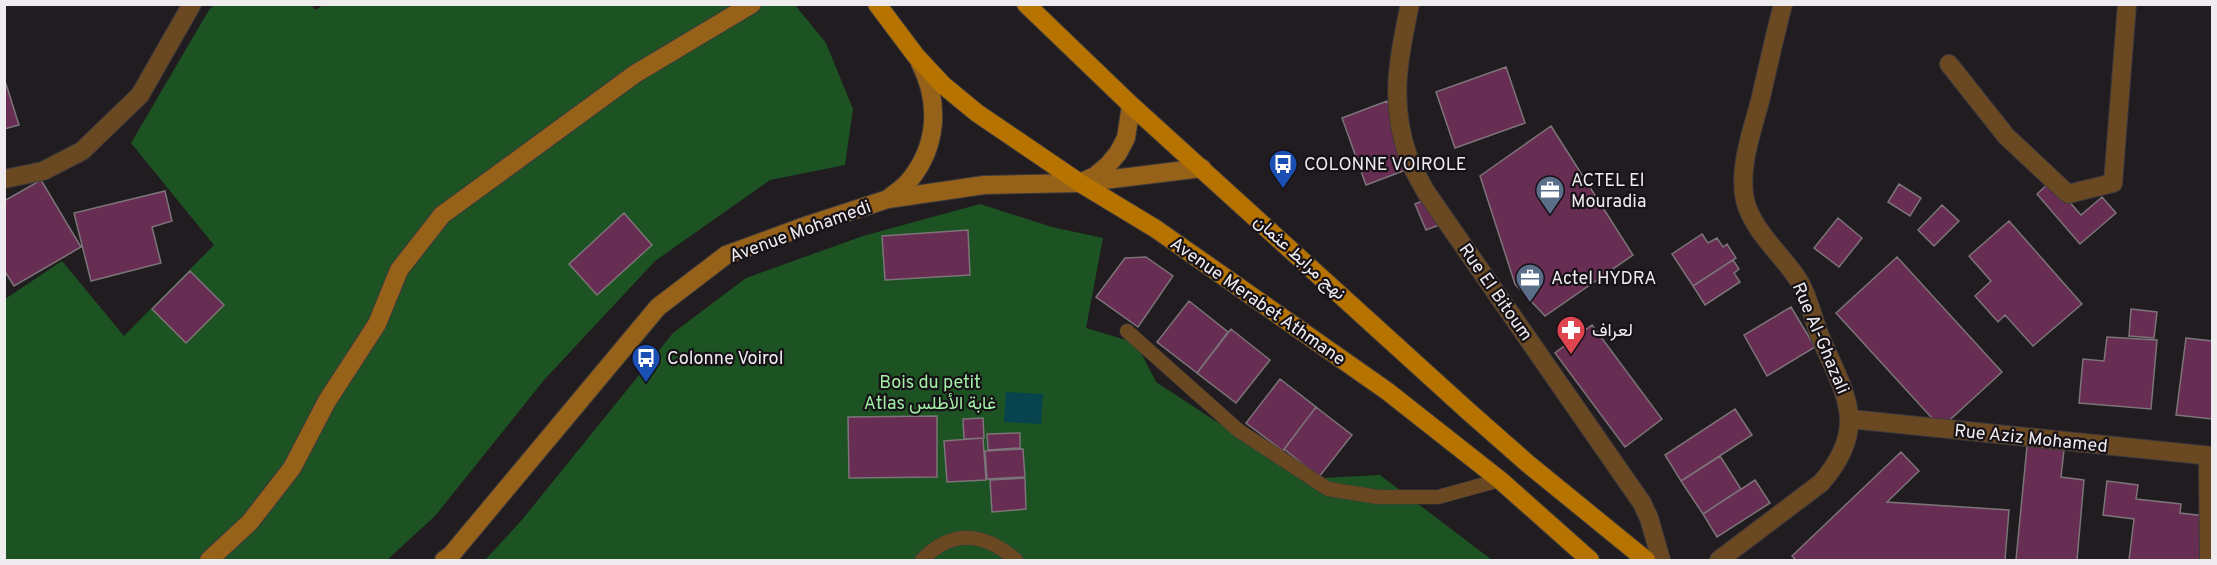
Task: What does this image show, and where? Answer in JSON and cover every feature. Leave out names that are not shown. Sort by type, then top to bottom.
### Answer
[{"type":"main road","points":[[209,561],[250,522],[292,468],[327,401],[377,324],[399,270],[442,215],[635,74],[752,4]]},
{"type":"main road","name":"Avenue Merabet Athmane","points":[[877,4],[912,50],[943,85],[977,113],[1080,183],[1156,229],[1387,391],[1500,480],[1590,561]]},
{"type":"main road","name":"نهج مرابط عثمان","points":[[1026,4],[1131,105],[1468,411],[1646,561]]},
{"type":"main road","points":[[888,200],[909,182],[924,159],[933,134],[934,107],[929,80],[912,50]]},
{"type":"main road","points":[[1080,183],[1095,176],[1118,153],[1126,138],[1131,105]]},
{"type":"main road","name":"Avenue Mohamedi","points":[[444,561],[658,307],[726,255],[808,225],[888,200],[984,185],[1080,183],[1202,168]]},
{"type":"street","points":[[4,179],[43,171],[82,151],[140,95],[192,4]]},
{"type":"street","name":"Rue El Bitoum","points":[[1410,4],[1399,56],[1396,92],[1399,126],[1409,160],[1426,192],[1642,503],[1649,518],[1661,561]]},
{"type":"street","name":"Rue Al-Ghazali","points":[[1719,561],[1821,483],[1833,470],[1848,437],[1850,419],[1843,384],[1820,336],[1797,277],[1769,243],[1750,213],[1745,199],[1745,163],[1783,4]]},
{"type":"street","points":[[1949,64],[2006,136],[2068,194],[2113,183],[2127,4]]},
{"type":"street","name":"Rue Aziz Mohamed","points":[[1850,419],[2210,456]]},
{"type":"street","points":[[2209,561],[2210,456]]},
{"type":"lane","points":[[1127,332],[1238,430],[1328,489],[1378,497],[1438,496],[1500,480]]},
{"type":"lane","points":[[922,561],[951,539],[980,539],[1008,553],[1016,561]]},
{"type":"green space","points":[[324,4],[795,5],[826,43],[853,109],[845,165],[770,180],[655,261],[544,380],[435,516],[387,560],[5,560],[5,299],[62,261],[124,336],[214,245],[131,143],[209,10],[214,5],[311,5],[316,10]]},
{"type":"green space","name":"Bois du petit Atlas غابة الأطلس","points":[[980,204],[1052,227],[1103,238],[1086,328],[1136,343],[1156,382],[1304,479],[1380,475],[1492,560],[485,560],[521,521],[673,333],[746,278],[863,236]]},
{"type":"water","points":[[1006,392],[1043,394],[1041,424],[1004,422]]},
{"type":"building","points":[[1506,67],[1525,123],[1455,148],[1436,92]]},
{"type":"building","points":[[4,84],[6,84],[19,125],[4,129]]},
{"type":"building","points":[[1387,101],[1411,168],[1366,185],[1342,118]]},
{"type":"building","name":"ACTEL El Mouradia","points":[[1551,126],[1633,255],[1545,316],[1515,284],[1480,176]]},
{"type":"building","points":[[41,180],[81,247],[14,286],[4,270],[4,201]]},
{"type":"building","points":[[2051,181],[2081,215],[2102,197],[2116,213],[2080,244],[2037,194]]},
{"type":"building","points":[[1899,184],[1921,198],[1910,216],[1888,202]]},
{"type":"building","points":[[165,191],[172,221],[152,227],[161,263],[91,281],[74,213]]},
{"type":"building","points":[[1429,198],[1439,225],[1426,230],[1415,204]]},
{"type":"building","points":[[1942,205],[1959,221],[1934,246],[1918,230]]},
{"type":"building","points":[[624,213],[652,245],[597,295],[569,264]]},
{"type":"building","points":[[1838,218],[1862,238],[1839,267],[1814,248]]},
{"type":"building","points":[[2009,221],[2082,304],[2033,346],[2005,315],[1998,322],[1975,296],[1991,281],[1969,256]]},
{"type":"building","points":[[968,230],[970,275],[885,280],[882,236]]},
{"type":"building","points":[[1702,234],[1708,243],[1717,238],[1723,247],[1727,244],[1736,258],[1693,286],[1672,254]]},
{"type":"building","points":[[1146,257],[1173,276],[1138,327],[1096,297],[1125,258]]},
{"type":"building","points":[[1897,257],[2002,372],[1941,428],[1836,313]]},
{"type":"building","points":[[1733,260],[1739,269],[1734,273],[1740,282],[1705,305],[1693,286]]},
{"type":"building","points":[[190,271],[224,305],[186,343],[152,309]]},
{"type":"building","points":[[1189,301],[1228,332],[1197,373],[1157,342]]},
{"type":"building","points":[[1791,307],[1815,347],[1767,376],[1744,335]]},
{"type":"building","points":[[2131,309],[2157,312],[2154,338],[2129,336]]},
{"type":"building","points":[[1592,325],[1662,419],[1625,447],[1555,353]]},
{"type":"building","points":[[1231,329],[1270,360],[1236,403],[1197,373]]},
{"type":"building","points":[[2107,337],[2157,340],[2151,409],[2079,403],[2083,359],[2104,361]]},
{"type":"building","points":[[2186,338],[2212,341],[2212,419],[2176,415]]},
{"type":"building","points":[[1280,379],[1316,407],[1283,451],[1246,423]]},
{"type":"building","points":[[1316,407],[1352,435],[1319,477],[1284,449]]},
{"type":"building","points":[[1735,409],[1752,435],[1681,481],[1665,455]]},
{"type":"building","points":[[937,416],[937,477],[849,478],[848,417]]},
{"type":"building","points":[[983,418],[984,438],[964,439],[963,419]]},
{"type":"building","points":[[1020,433],[1020,448],[988,450],[987,434]]},
{"type":"building","points":[[983,438],[986,480],[947,482],[944,441]]},
{"type":"building","points":[[2027,446],[2064,450],[2061,477],[2084,480],[2077,560],[2016,560]]},
{"type":"building","points":[[1023,449],[1025,477],[987,479],[985,451]]},
{"type":"building","points":[[1901,452],[1919,471],[1887,502],[2009,510],[2005,560],[1796,560],[1792,556]]},
{"type":"building","points":[[1720,456],[1741,489],[1703,514],[1681,481]]},
{"type":"building","points":[[1025,478],[1026,509],[992,512],[990,480]]},
{"type":"building","points":[[1755,480],[1770,503],[1717,537],[1703,514]]},
{"type":"building","points":[[2107,481],[2138,485],[2136,499],[2181,504],[2180,513],[2206,516],[2201,560],[2129,560],[2134,519],[2103,515]]},
{"type":"place","name":"COLONNE VOIROLE","points":[[1283,190]]},
{"type":"place","name":"ACTEL El Mouradia","points":[[1550,216]]},
{"type":"place","name":"Actel HYDRA","points":[[1530,304]]},
{"type":"place","name":"لعراف","points":[[1571,356]]},
{"type":"place","name":"Colonne Voirol","points":[[646,384]]}]
